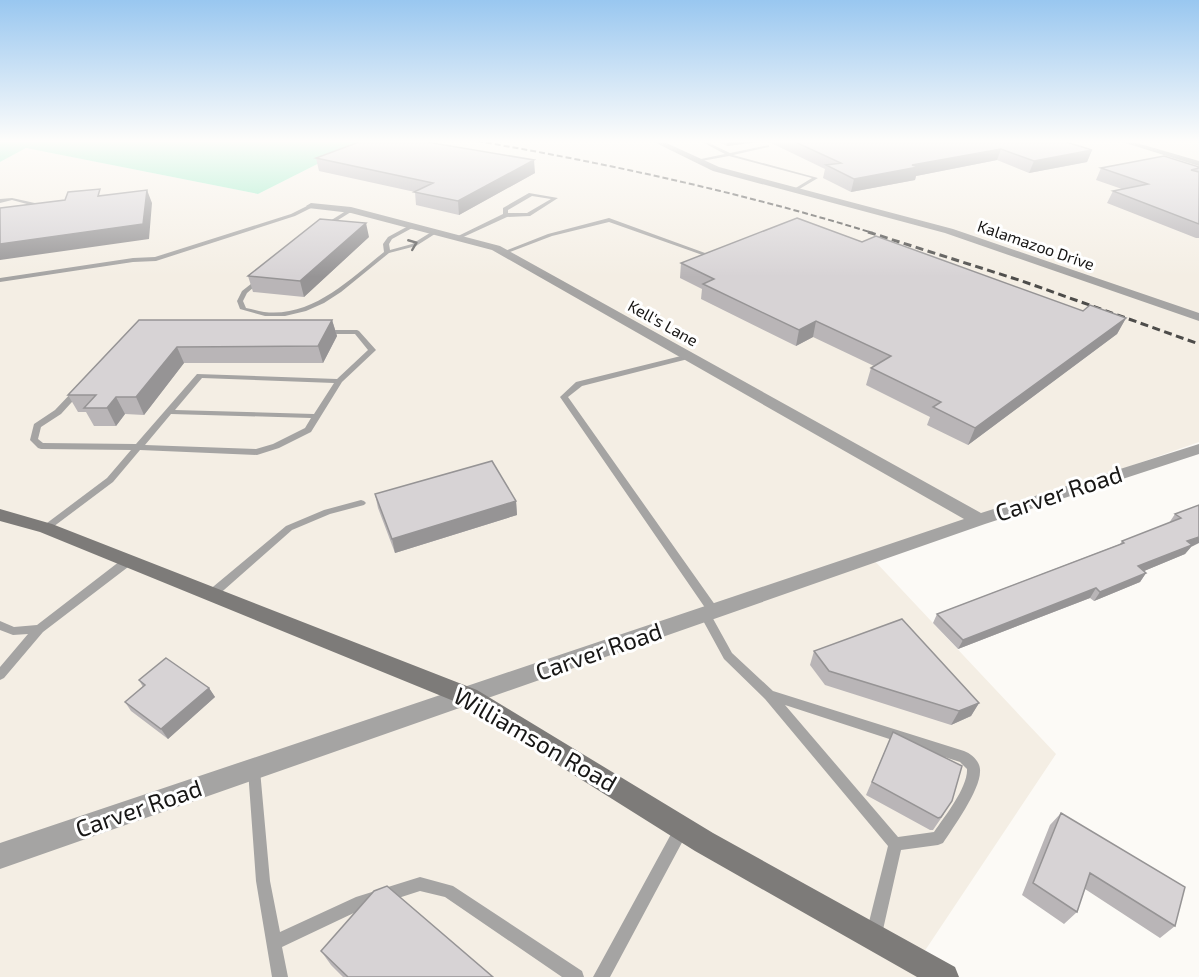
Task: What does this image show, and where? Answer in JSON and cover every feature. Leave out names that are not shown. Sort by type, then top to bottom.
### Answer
[{"type":"main road","name":"Williamson Road","points":[[0,515],[46,528],[469,697],[682,828],[945,977]]},
{"type":"street","name":"Kalamazoo Drive","points":[[783,187],[949,231],[1199,317]]},
{"type":"street","name":"Kell's Lane","points":[[311,206],[351,210],[457,238],[503,253],[980,520]]},
{"type":"street","name":"Carver Road","points":[[0,856],[980,520],[1199,449]]},
{"type":"lane","points":[[796,190],[802,187]]},
{"type":"lane","points":[[457,238],[506,215],[528,215],[556,198],[531,194],[505,209],[506,215]]},
{"type":"lane","points":[[0,201],[12,200],[40,206],[50,205]]},
{"type":"lane","points":[[0,280],[133,260],[156,259],[293,215],[311,206]]},
{"type":"lane","points":[[316,231],[351,210]]},
{"type":"lane","points":[[503,253],[575,227],[609,220],[713,257]]},
{"type":"lane","points":[[387,252],[386,244],[390,238],[412,226]]},
{"type":"lane","points":[[271,269],[244,292],[240,301],[243,309],[255,313],[277,315],[300,312],[320,304],[387,252],[414,244],[435,232]]},
{"type":"lane","points":[[81,387],[58,412],[37,426],[34,440],[41,446],[257,452],[276,446],[308,430],[339,381],[372,350],[357,332],[310,331]]},
{"type":"lane","points":[[688,356],[579,384],[564,397],[710,614],[728,656],[769,695],[895,844]]},
{"type":"lane","points":[[46,528],[110,480],[200,376],[339,381]]},
{"type":"lane","points":[[169,412],[317,416]]},
{"type":"lane","points":[[212,594],[289,528],[327,512],[362,503]]},
{"type":"lane","points":[[0,675],[39,629],[128,561]]},
{"type":"lane","points":[[0,625],[13,631],[39,629]]},
{"type":"lane","points":[[769,695],[964,757],[972,764],[974,774],[938,838],[895,844]]},
{"type":"lane","points":[[254,770],[263,881],[280,977]]},
{"type":"lane","points":[[601,977],[682,828]]},
{"type":"lane","points":[[873,937],[895,844]]},
{"type":"lane","points":[[274,943],[356,904],[420,884],[448,891],[576,977]]},
{"type":"shaded area","points":[[0,187],[221,187],[258,194],[273,187],[1199,187],[1199,442],[871,557],[1056,754],[912,970],[922,977],[0,977]]},
{"type":"green space","points":[[221,187],[273,187],[258,194]]},
{"type":"building","points":[[425,187],[485,187],[458,201],[414,192]]},
{"type":"building","points":[[1135,187],[1199,187],[1199,224],[1113,191]]},
{"type":"building","points":[[100,189],[98,196],[147,190],[143,224],[0,244],[0,208],[65,200],[68,192]]},
{"type":"building","points":[[797,218],[862,242],[876,236],[1083,311],[1090,305],[1126,318],[975,428],[933,407],[941,402],[871,368],[891,356],[816,321],[799,330],[703,284],[714,279],[681,263]]},
{"type":"building","points":[[320,219],[366,223],[300,281],[248,276]]},
{"type":"building","points":[[139,320],[332,320],[318,346],[177,347],[136,397],[116,397],[107,408],[84,408],[96,395],[68,395]]},
{"type":"building","points":[[492,461],[516,501],[392,539],[375,494]]},
{"type":"building","points":[[1199,505],[1199,537],[1187,541],[1192,545],[1138,566],[1146,573],[1100,592],[1096,588],[963,640],[937,614],[1124,543],[1122,541],[1181,518],[1175,514]]},
{"type":"building","points":[[902,619],[979,703],[959,711],[829,671],[814,651]]},
{"type":"building","points":[[166,658],[209,688],[161,729],[125,702],[145,685],[139,680]]},
{"type":"building","points":[[893,732],[962,766],[952,801],[941,817],[938,818],[872,782]]},
{"type":"building","points":[[1061,813],[1185,887],[1175,926],[1090,873],[1077,912],[1033,883]]},
{"type":"building","points":[[387,886],[493,977],[348,977],[321,951],[374,891]]},
{"type":"railway","points":[[699,187],[873,233]]},
{"type":"railway","points":[[868,232],[1022,281],[1199,344]]}]
